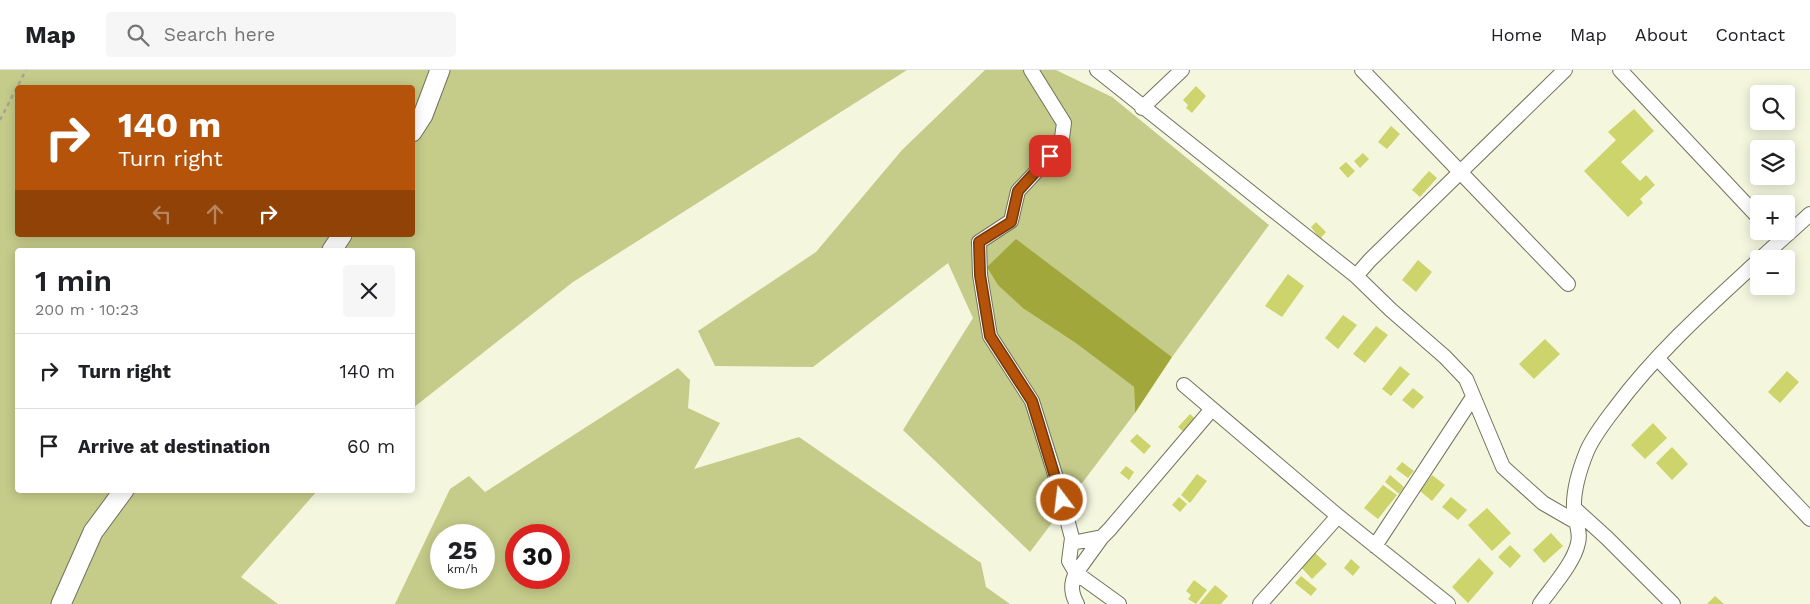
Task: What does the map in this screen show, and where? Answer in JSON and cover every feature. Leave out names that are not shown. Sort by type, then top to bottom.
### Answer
[{"type":"main road","points":[[415,127],[422,115],[440,70]]},
{"type":"main road","points":[[333,248],[341,237]]},
{"type":"main road","points":[[61,604],[93,532],[122,493]]},
{"type":"street","points":[[1031,70],[1064,123],[1061,144],[1018,191],[1011,222],[979,242],[980,275],[990,336],[1032,401],[1058,481],[1072,543],[1070,560],[1076,573],[1119,604]]},
{"type":"street","points":[[1097,70],[1142,108],[1356,276],[1391,310],[1445,357],[1466,379],[1502,468],[1543,503],[1575,515],[1607,538],[1673,604]]},
{"type":"street","points":[[1142,108],[1182,70]]},
{"type":"street","points":[[1362,70],[1568,284]]},
{"type":"street","points":[[1356,276],[1370,260],[1565,70]]},
{"type":"street","points":[[1620,70],[1750,208]]},
{"type":"street","points":[[1795,224],[1810,214]]},
{"type":"street","points":[[1540,604],[1574,556],[1579,542],[1575,515],[1576,487],[1587,450],[1606,420],[1657,358],[1750,268]]},
{"type":"street","points":[[1657,358],[1810,519]]},
{"type":"street","points":[[1184,384],[1338,516],[1445,603]]},
{"type":"street","points":[[1375,546],[1473,397]]},
{"type":"street","points":[[1077,604],[1071,593],[1072,580],[1076,573],[1102,537],[1212,409]]},
{"type":"street","points":[[1260,604],[1338,516]]},
{"type":"street","points":[[1072,543],[1102,537]]},
{"type":"path","points":[[18,85],[26,70]]},
{"type":"path","points":[[0,120],[15,91]]},
{"type":"shaded area","points":[[0,70],[907,70],[573,282],[415,406],[415,248],[15,248],[15,493],[315,493],[241,577],[278,604],[0,604]]},
{"type":"shaded area","points":[[985,70],[1056,70],[1112,97],[1269,225],[1172,357],[1016,240],[1024,309],[1077,344],[1134,387],[1135,413],[1030,552],[903,430],[973,318],[948,263],[813,367],[715,366],[698,331],[816,252],[902,150]]},
{"type":"shaded area","points":[[1016,239],[1172,357],[1135,413],[1134,387],[1077,344],[1024,309],[998,285],[987,267]]},
{"type":"shaded area","points":[[678,368],[690,380],[688,408],[720,423],[694,469],[799,437],[981,563],[986,587],[1010,604],[395,604],[430,531],[430,589],[495,589],[495,524],[433,524],[450,489],[469,476],[485,492]]},
{"type":"building","points":[[1196,86],[1206,96],[1192,113],[1186,108],[1188,105],[1183,100]]},
{"type":"building","points":[[1634,109],[1654,131],[1621,162],[1640,181],[1646,175],[1655,185],[1640,199],[1643,203],[1628,217],[1584,171],[1616,140],[1608,132]]},
{"type":"building","points":[[1391,126],[1400,134],[1387,149],[1378,142]]},
{"type":"building","points":[[1363,153],[1369,159],[1360,168],[1354,161]]},
{"type":"building","points":[[1346,162],[1355,171],[1348,178],[1339,168]]},
{"type":"building","points":[[1429,171],[1437,178],[1420,197],[1412,190]]},
{"type":"building","points":[[1316,222],[1326,232],[1320,239],[1311,227]]},
{"type":"building","points":[[1418,260],[1432,272],[1416,292],[1402,280]]},
{"type":"building","points":[[1288,274],[1304,286],[1282,317],[1265,306]]},
{"type":"building","points":[[1343,315],[1357,325],[1338,349],[1325,338]]},
{"type":"building","points":[[1376,326],[1388,335],[1365,363],[1353,354]]},
{"type":"building","points":[[1545,339],[1560,354],[1534,379],[1519,364]]},
{"type":"building","points":[[1400,366],[1410,374],[1391,396],[1382,389]]},
{"type":"building","points":[[1787,371],[1799,382],[1780,403],[1768,392]]},
{"type":"building","points":[[1413,388],[1424,397],[1413,409],[1402,400]]},
{"type":"building","points":[[1190,414],[1198,421],[1186,434],[1178,427]]},
{"type":"building","points":[[1653,423],[1667,438],[1645,459],[1631,445]]},
{"type":"building","points":[[1137,434],[1151,446],[1144,454],[1130,441]]},
{"type":"building","points":[[1672,447],[1688,464],[1672,480],[1656,463]]},
{"type":"building","points":[[1402,462],[1414,471],[1408,478],[1396,469]]},
{"type":"building","points":[[1126,466],[1134,472],[1129,480],[1120,473]]},
{"type":"building","points":[[1197,474],[1207,481],[1190,503],[1181,495]]},
{"type":"building","points":[[1390,475],[1404,487],[1399,494],[1385,482]]},
{"type":"building","points":[[1432,475],[1445,485],[1432,501],[1420,491]]},
{"type":"building","points":[[1383,485],[1397,495],[1378,519],[1364,508]]},
{"type":"building","points":[[1179,497],[1187,504],[1180,512],[1172,505]]},
{"type":"building","points":[[1451,497],[1467,510],[1458,520],[1442,507]]},
{"type":"building","points":[[1487,508],[1511,533],[1492,551],[1468,525]]},
{"type":"building","points":[[1551,533],[1563,546],[1544,563],[1533,550]]},
{"type":"building","points":[[1510,545],[1521,556],[1510,568],[1498,557]]},
{"type":"building","points":[[1313,551],[1327,564],[1312,579],[1299,565]]},
{"type":"building","points":[[1479,558],[1494,573],[1468,603],[1452,587]]},
{"type":"building","points":[[1351,559],[1360,567],[1353,576],[1344,568]]},
{"type":"building","points":[[1301,576],[1317,589],[1311,596],[1295,583]]},
{"type":"building","points":[[1194,580],[1207,590],[1196,604],[1188,599],[1191,595],[1186,591]]},
{"type":"building","points":[[1215,585],[1228,596],[1221,604],[1199,604]]},
{"type":"building","points":[[1715,596],[1724,604],[1707,604]]},
{"type":"route","points":[[1050,156],[1018,191],[1011,222],[979,242],[980,275],[990,336],[1032,401],[1058,481],[1062,500]]}]
